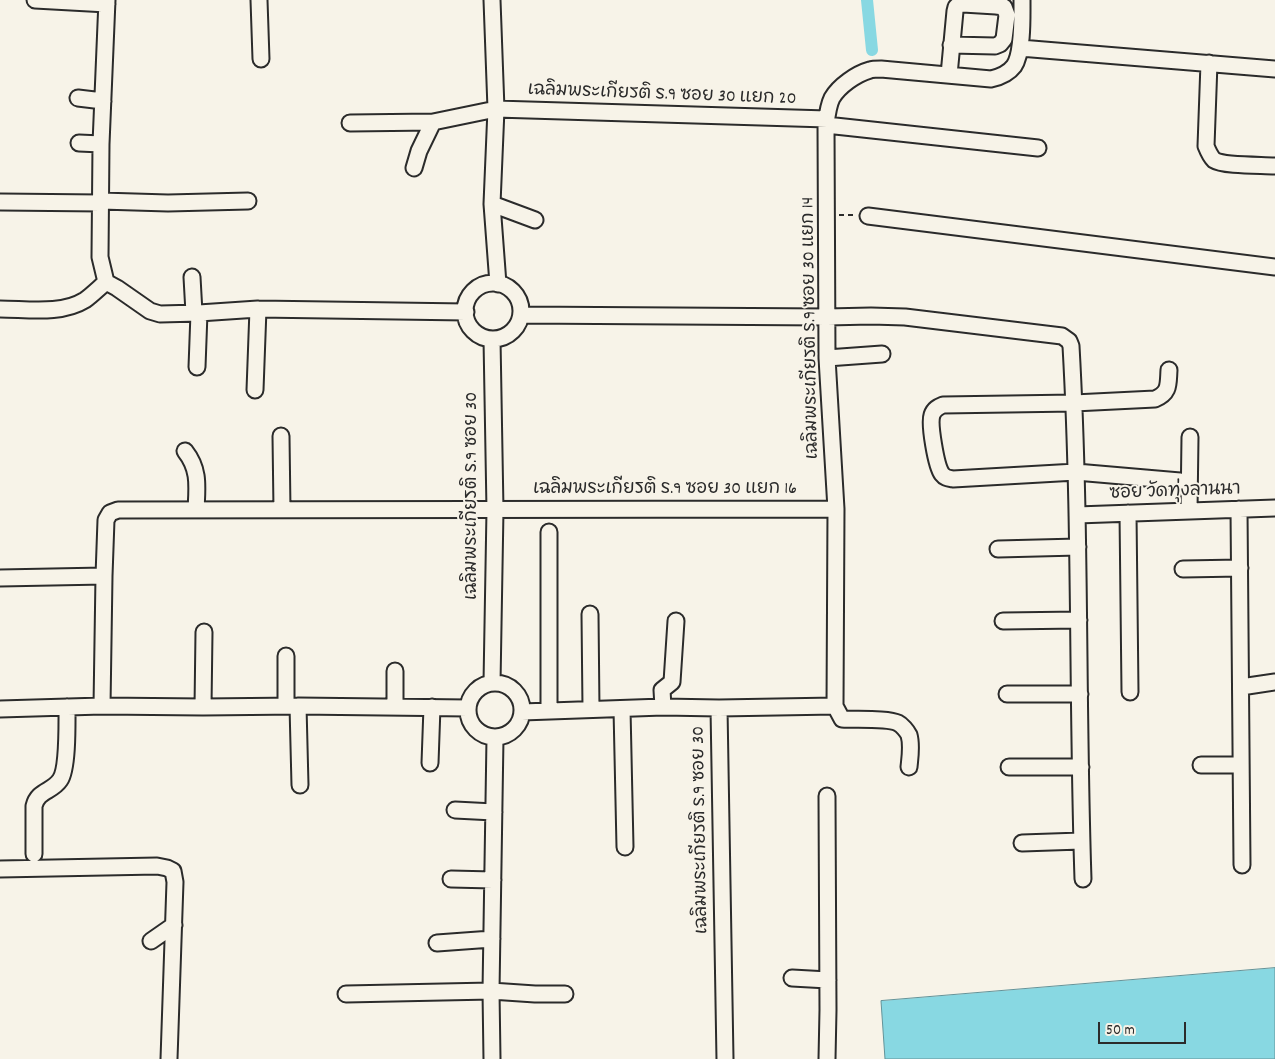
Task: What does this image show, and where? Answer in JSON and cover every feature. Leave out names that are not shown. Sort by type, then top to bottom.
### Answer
[{"type":"street","points":[[35,0],[107,2],[101,144],[100,257],[106,282],[150,311],[160,314],[258,309],[466,312]]},
{"type":"street","points":[[259,0],[262,58]]},
{"type":"street","points":[[492,0],[496,109],[492,204],[498,284]]},
{"type":"street","name":"เฉลิมพระเกียรติ ร.9 ซอย 30 แยก 14","points":[[835,706],[836,509],[827,358],[826,122],[829,106],[833,97],[844,85],[856,76],[870,70],[881,69],[991,79],[1001,77],[1008,73],[1018,58],[1022,0]]},
{"type":"street","points":[[948,75],[951,45]]},
{"type":"street","points":[[1020,48],[1275,69]]},
{"type":"street","points":[[1209,63],[1206,146],[1210,155],[1215,161],[1223,163],[1275,166]]},
{"type":"street","points":[[78,98],[103,101]]},
{"type":"street","name":"เฉลิมพระเกียรติ ร.9 ซอย 30 แยก 20","points":[[350,123],[433,122],[496,109],[826,122],[1038,148]]},
{"type":"street","points":[[414,168],[419,151],[433,122]]},
{"type":"street","points":[[79,143],[101,144]]},
{"type":"street","points":[[0,202],[168,203],[248,201]]},
{"type":"street","points":[[492,204],[535,220]]},
{"type":"street","points":[[868,216],[1275,267]]},
{"type":"street","points":[[192,277],[196,313],[197,367]]},
{"type":"street","points":[[0,309],[54,310],[67,308],[84,300],[106,282]]},
{"type":"street","points":[[493,284],[502,285],[511,290],[521,306],[519,324],[508,336],[500,339],[484,338],[477,334],[467,321],[466,312],[470,295],[484,285],[493,284]]},
{"type":"street","points":[[255,390],[258,309]]},
{"type":"street","points":[[521,316],[905,317],[1062,336],[1068,341],[1071,346],[1074,403],[1078,547],[1082,879]]},
{"type":"street","name":"เฉลิมพระเกียรติ ร.9 ซอย 30","points":[[492,339],[495,510],[492,683]]},
{"type":"street","points":[[827,358],[882,354]]},
{"type":"street","points":[[1169,370],[1168,388],[1165,394],[1155,399],[1074,403],[944,405],[936,408],[932,413],[931,421],[937,465],[946,477],[953,479],[1076,472],[1180,481]]},
{"type":"street","points":[[281,436],[282,510]]},
{"type":"street","points":[[1190,438],[1190,511]]},
{"type":"street","points":[[185,451],[194,464],[196,475],[196,510]]},
{"type":"street","name":"ซอย วัดทุ่งลานนา","points":[[1077,514],[1275,508]]},
{"type":"street","name":"เฉลิมพระเกียรติ ร.9 ซอย 30 แยก 16","points":[[104,576],[106,520],[110,514],[118,510],[836,509]]},
{"type":"street","points":[[1239,510],[1242,865]]},
{"type":"street","points":[[1128,513],[1130,692]]},
{"type":"street","points":[[548,532],[550,711]]},
{"type":"street","points":[[998,549],[1078,547]]},
{"type":"street","points":[[1183,569],[1240,568]]},
{"type":"street","points":[[0,578],[104,576],[102,706]]},
{"type":"street","points":[[590,614],[591,709]]},
{"type":"street","points":[[1003,621],[1079,620]]},
{"type":"street","points":[[663,707],[662,690],[672,682],[676,621]]},
{"type":"street","points":[[203,707],[204,632]]},
{"type":"street","points":[[286,656],[300,784]]},
{"type":"street","points":[[395,671],[395,706]]},
{"type":"street","points":[[1241,688],[1275,682]]},
{"type":"street","points":[[492,683],[500,683],[513,690],[521,704],[522,712],[518,725],[513,730],[508,734],[495,738],[478,732],[468,717],[468,708],[475,691],[480,687],[492,683]]},
{"type":"street","points":[[1007,694],[1080,694]]},
{"type":"street","points":[[0,709],[102,706],[395,706],[468,708]]},
{"type":"street","points":[[719,708],[835,706],[842,719],[897,722],[904,727],[909,735],[909,767]]},
{"type":"street","points":[[34,854],[35,799],[60,780],[64,770],[67,707]]},
{"type":"street","points":[[430,764],[432,707]]},
{"type":"street","name":"เฉลิมพระเกียรติ ร.9 ซอย 30","points":[[522,712],[663,707],[719,708],[726,1059]]},
{"type":"street","points":[[622,709],[625,847]]},
{"type":"street","points":[[492,1059],[491,991],[495,738]]},
{"type":"street","points":[[1201,765],[1241,765]]},
{"type":"street","points":[[1010,767],[1081,767]]},
{"type":"street","points":[[826,796],[827,1059]]},
{"type":"street","points":[[455,810],[494,812]]},
{"type":"street","points":[[1022,844],[1081,841]]},
{"type":"street","points":[[0,869],[157,866],[173,871],[175,882],[169,1059]]},
{"type":"street","points":[[451,879],[493,880]]},
{"type":"street","points":[[152,941],[174,925]]},
{"type":"street","points":[[437,943],[492,939]]},
{"type":"street","points":[[792,978],[828,980]]},
{"type":"street","points":[[346,994],[491,991],[565,994]]},
{"type":"path","points":[[827,214],[868,216]]},
{"type":"water","points":[[1275,968],[1275,1059],[885,1059],[881,1001]]},
{"type":"waterway","points":[[867,0],[872,50]]}]
